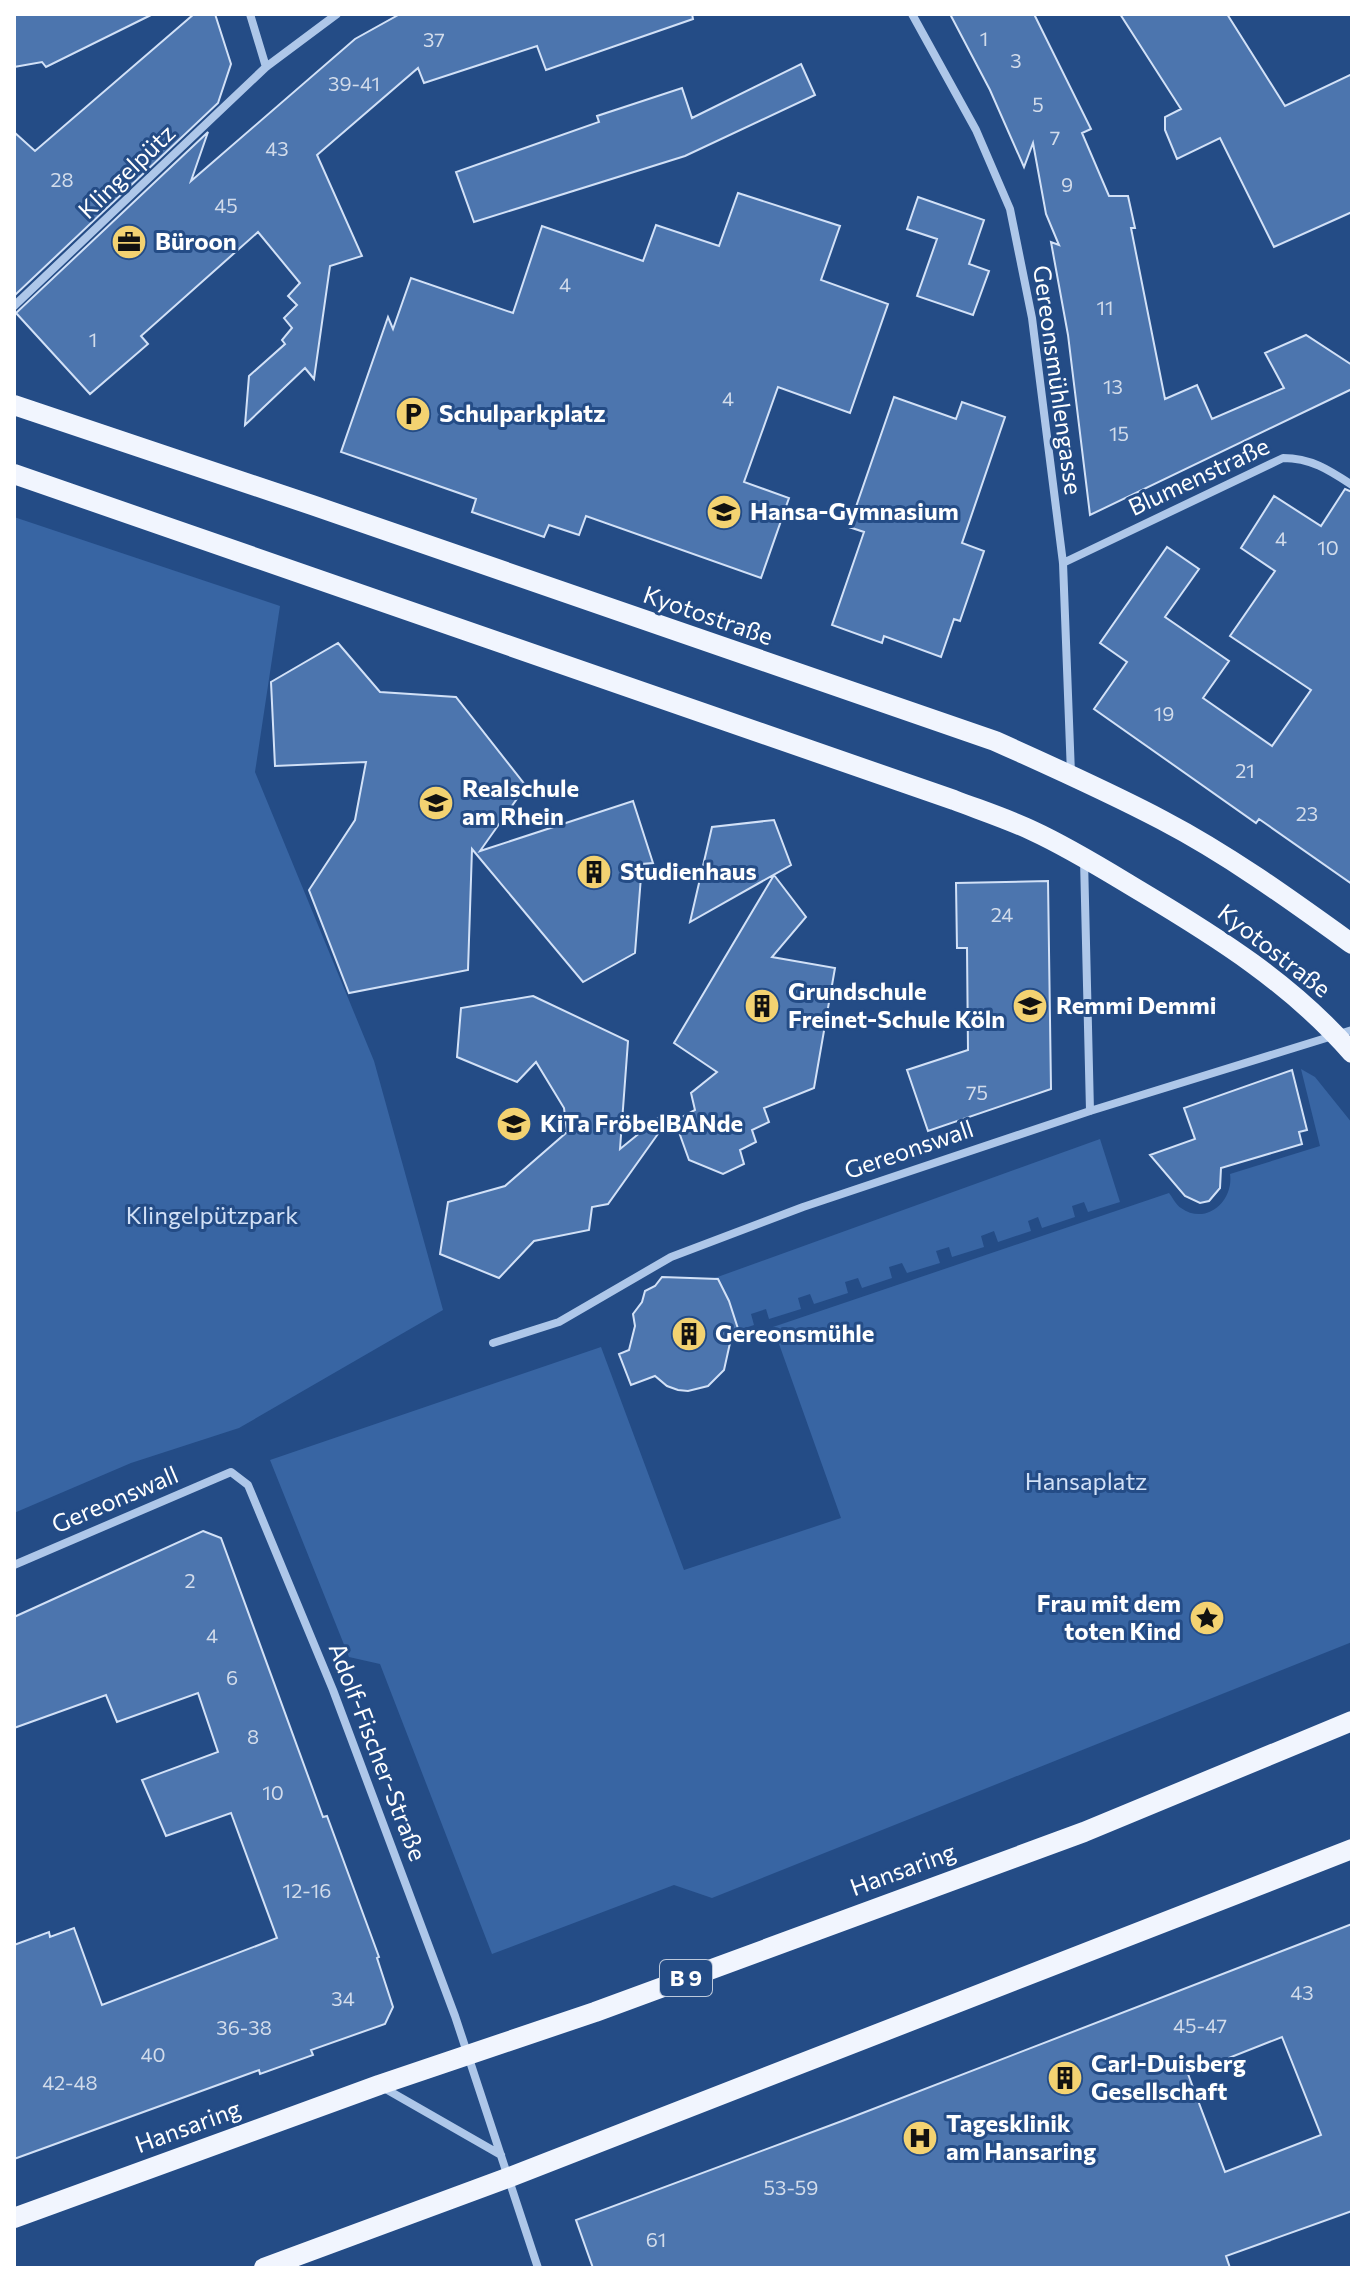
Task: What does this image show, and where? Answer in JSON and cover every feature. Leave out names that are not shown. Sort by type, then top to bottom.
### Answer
[{"type":"main road","name":"Kyotostraße","points":[[14,405],[326,509],[995,741],[1163,820],[1237,864],[1352,944]]},
{"type":"main road","name":"Kyotostraße","points":[[14,474],[954,800],[1033,831],[1221,939],[1344,1031],[1352,1053]]},
{"type":"main road","name":"Hansaring","points":[[14,2218],[379,2085],[595,2012],[1084,1832],[1352,1721]]},
{"type":"main road","points":[[264,2268],[510,2177],[1352,1849]]},
{"type":"street","points":[[250,14],[266,67]]},
{"type":"street","name":"Klingelpütz","points":[[14,306],[266,67],[337,14]]},
{"type":"street","name":"Gereonsmühlengasse","points":[[915,18],[976,130],[1010,209],[1032,318],[1063,563],[1071,775]]},
{"type":"street","name":"Blumenstraße","points":[[1063,563],[1283,458],[1301,458],[1320,464],[1352,485]]},
{"type":"street","points":[[1084,858],[1090,1111]]},
{"type":"street","name":"Gereonswall","points":[[493,1343],[559,1322],[671,1257],[803,1207],[1090,1111],[1344,1031]]},
{"type":"street","name":"Gereonswall","points":[[14,1565],[231,1472]]},
{"type":"street","name":"Adolf-Fischer-Straße","points":[[231,1472],[248,1485],[333,1690],[468,2056]]},
{"type":"street","points":[[468,2056],[538,2268]]},
{"type":"street","points":[[379,2085],[501,2155]]},
{"type":"green space","name":"Klingelpützpark","points":[[14,517],[280,606],[255,772],[374,1061],[443,1310],[239,1428],[131,1463],[14,1513]]},
{"type":"green space","name":"Hansaplatz","points":[[1301,1069],[1315,1077],[1352,1123],[1352,1642],[712,1898],[674,1885],[492,1954],[380,1664],[349,1657],[270,1460],[601,1347],[684,1570],[841,1518],[773,1327],[1169,1193],[1179,1207],[1190,1213],[1209,1212],[1228,1193],[1230,1174],[1320,1146]]},
{"type":"green space","points":[[1100,1139],[1120,1202],[1088,1212],[1084,1202],[1072,1206],[1075,1217],[1042,1228],[1038,1217],[1028,1221],[1031,1231],[998,1242],[994,1231],[981,1236],[984,1247],[952,1257],[949,1247],[936,1251],[940,1263],[907,1273],[902,1263],[889,1267],[892,1278],[862,1288],[858,1278],[845,1282],[848,1293],[814,1304],[810,1294],[798,1298],[801,1309],[769,1319],[766,1309],[751,1314],[754,1325],[739,1330],[725,1293],[712,1279]]},
{"type":"building","points":[[14,14],[153,14],[46,67],[42,62],[14,67]]},
{"type":"building","points":[[194,14],[215,14],[231,64],[218,103],[14,296],[14,132],[35,151]]},
{"type":"building","points":[[400,14],[692,14],[693,19],[546,70],[537,46],[424,83],[418,68],[317,155],[362,256],[330,266],[314,379],[305,368],[245,425],[249,376],[285,344],[282,340],[292,328],[284,318],[297,305],[288,296],[300,283],[258,232],[141,336],[148,344],[90,394],[16,313],[208,132],[191,181],[355,39]]},
{"type":"building","points":[[950,14],[1034,14],[1091,129],[1082,133],[1109,196],[1128,196],[1135,228],[1131,228],[1165,399],[1197,385],[1212,419],[1284,388],[1265,353],[1306,335],[1352,365],[1352,389],[1090,515],[1068,335],[1051,242],[1059,245],[1046,214],[1033,143],[1024,167],[990,90]]},
{"type":"building","points":[[1120,14],[1227,14],[1285,106],[1352,74],[1352,212],[1274,247],[1220,138],[1177,159],[1165,130],[1165,117],[1181,109]]},
{"type":"building","points":[[801,64],[815,95],[685,156],[474,222],[456,172],[599,122],[597,116],[682,88],[692,118]]},
{"type":"building","points":[[738,193],[840,226],[821,280],[888,304],[850,413],[778,387],[744,482],[789,498],[761,578],[586,516],[579,535],[549,525],[544,537],[472,512],[476,499],[341,452],[388,317],[393,329],[411,278],[513,313],[542,226],[643,261],[656,225],[719,246]]},
{"type":"building","points":[[918,197],[984,220],[969,264],[989,271],[973,315],[917,296],[937,239],[907,229]]},
{"type":"building","points":[[894,397],[956,419],[962,402],[1005,417],[962,543],[984,551],[960,621],[954,619],[941,657],[884,636],[882,643],[832,625],[864,532],[849,527]]},
{"type":"building","points":[[1345,489],[1352,492],[1352,884],[1259,819],[1256,823],[1094,709],[1127,662],[1100,643],[1167,547],[1199,569],[1165,617],[1229,661],[1203,698],[1272,746],[1311,690],[1230,636],[1275,571],[1241,548],[1274,496],[1321,526]]},
{"type":"building","name":"Realschule am Rhein","points":[[338,643],[380,692],[456,697],[526,786],[480,851],[633,801],[653,863],[642,864],[635,953],[583,982],[472,849],[468,970],[349,993],[309,890],[355,820],[366,762],[275,766],[271,682]]},
{"type":"building","points":[[774,820],[791,865],[690,922],[712,827]]},
{"type":"building","points":[[774,875],[806,917],[772,957],[835,968],[814,1088],[764,1108],[769,1122],[752,1130],[756,1142],[740,1150],[744,1164],[723,1174],[689,1160],[675,1121],[695,1110],[691,1093],[717,1072],[674,1043]]},
{"type":"building","points":[[1048,881],[1051,1089],[928,1131],[907,1070],[968,1050],[967,948],[957,948],[956,883]]},
{"type":"building","points":[[533,996],[628,1041],[620,1149],[658,1118],[665,1124],[608,1204],[592,1207],[589,1230],[534,1241],[499,1278],[440,1254],[448,1202],[505,1186],[567,1132],[564,1108],[536,1062],[517,1082],[457,1057],[461,1008]]},
{"type":"building","points":[[1292,1070],[1307,1130],[1299,1132],[1302,1144],[1221,1168],[1220,1188],[1209,1201],[1200,1203],[1185,1196],[1150,1155],[1195,1139],[1184,1108]]},
{"type":"building","name":"Gereonsmühle","points":[[662,1277],[718,1279],[729,1301],[741,1338],[730,1343],[724,1370],[708,1386],[678,1390],[655,1376],[631,1385],[619,1354],[629,1350],[635,1326],[633,1314],[642,1302],[645,1291],[655,1286]]},
{"type":"building","points":[[203,1531],[221,1538],[323,1817],[327,1816],[379,1957],[393,2007],[385,2024],[311,2050],[313,2055],[260,2074],[259,2070],[14,2159],[14,1945],[49,1932],[50,1937],[74,1928],[102,2005],[277,1938],[231,1813],[166,1836],[142,1780],[218,1752],[198,1693],[117,1722],[106,1695],[14,1728],[14,1617]]},
{"type":"building","points":[[1352,1924],[1352,2211],[1226,2256],[1230,2268],[593,2268],[576,2220]],"holes":[[[1282,2037],[1321,2135],[1225,2172],[1188,2074]]]},
{"type":"place","name":"Büroon","points":[[129,242]]},
{"type":"place","name":"Schulparkplatz","points":[[413,414]]},
{"type":"place","name":"Hansa-Gymnasium","points":[[724,512]]},
{"type":"place","name":"Realschule am Rhein","points":[[436,803]]},
{"type":"place","name":"Studienhaus","points":[[594,872]]},
{"type":"place","name":"Grundschule Freinet-Schule Köln","points":[[762,1006]]},
{"type":"place","name":"Remmi Demmi","points":[[1030,1006]]},
{"type":"place","name":"KiTa FröbelBANde","points":[[514,1124]]},
{"type":"place","name":"Gereonsmühle","points":[[689,1334]]},
{"type":"place","name":"Frau mit dem toten Kind","points":[[1207,1618]]},
{"type":"place","name":"Carl-Duisberg Gesellschaft","points":[[1065,2078]]},
{"type":"place","name":"Tagesklinik am Hansaring","points":[[920,2138]]}]
